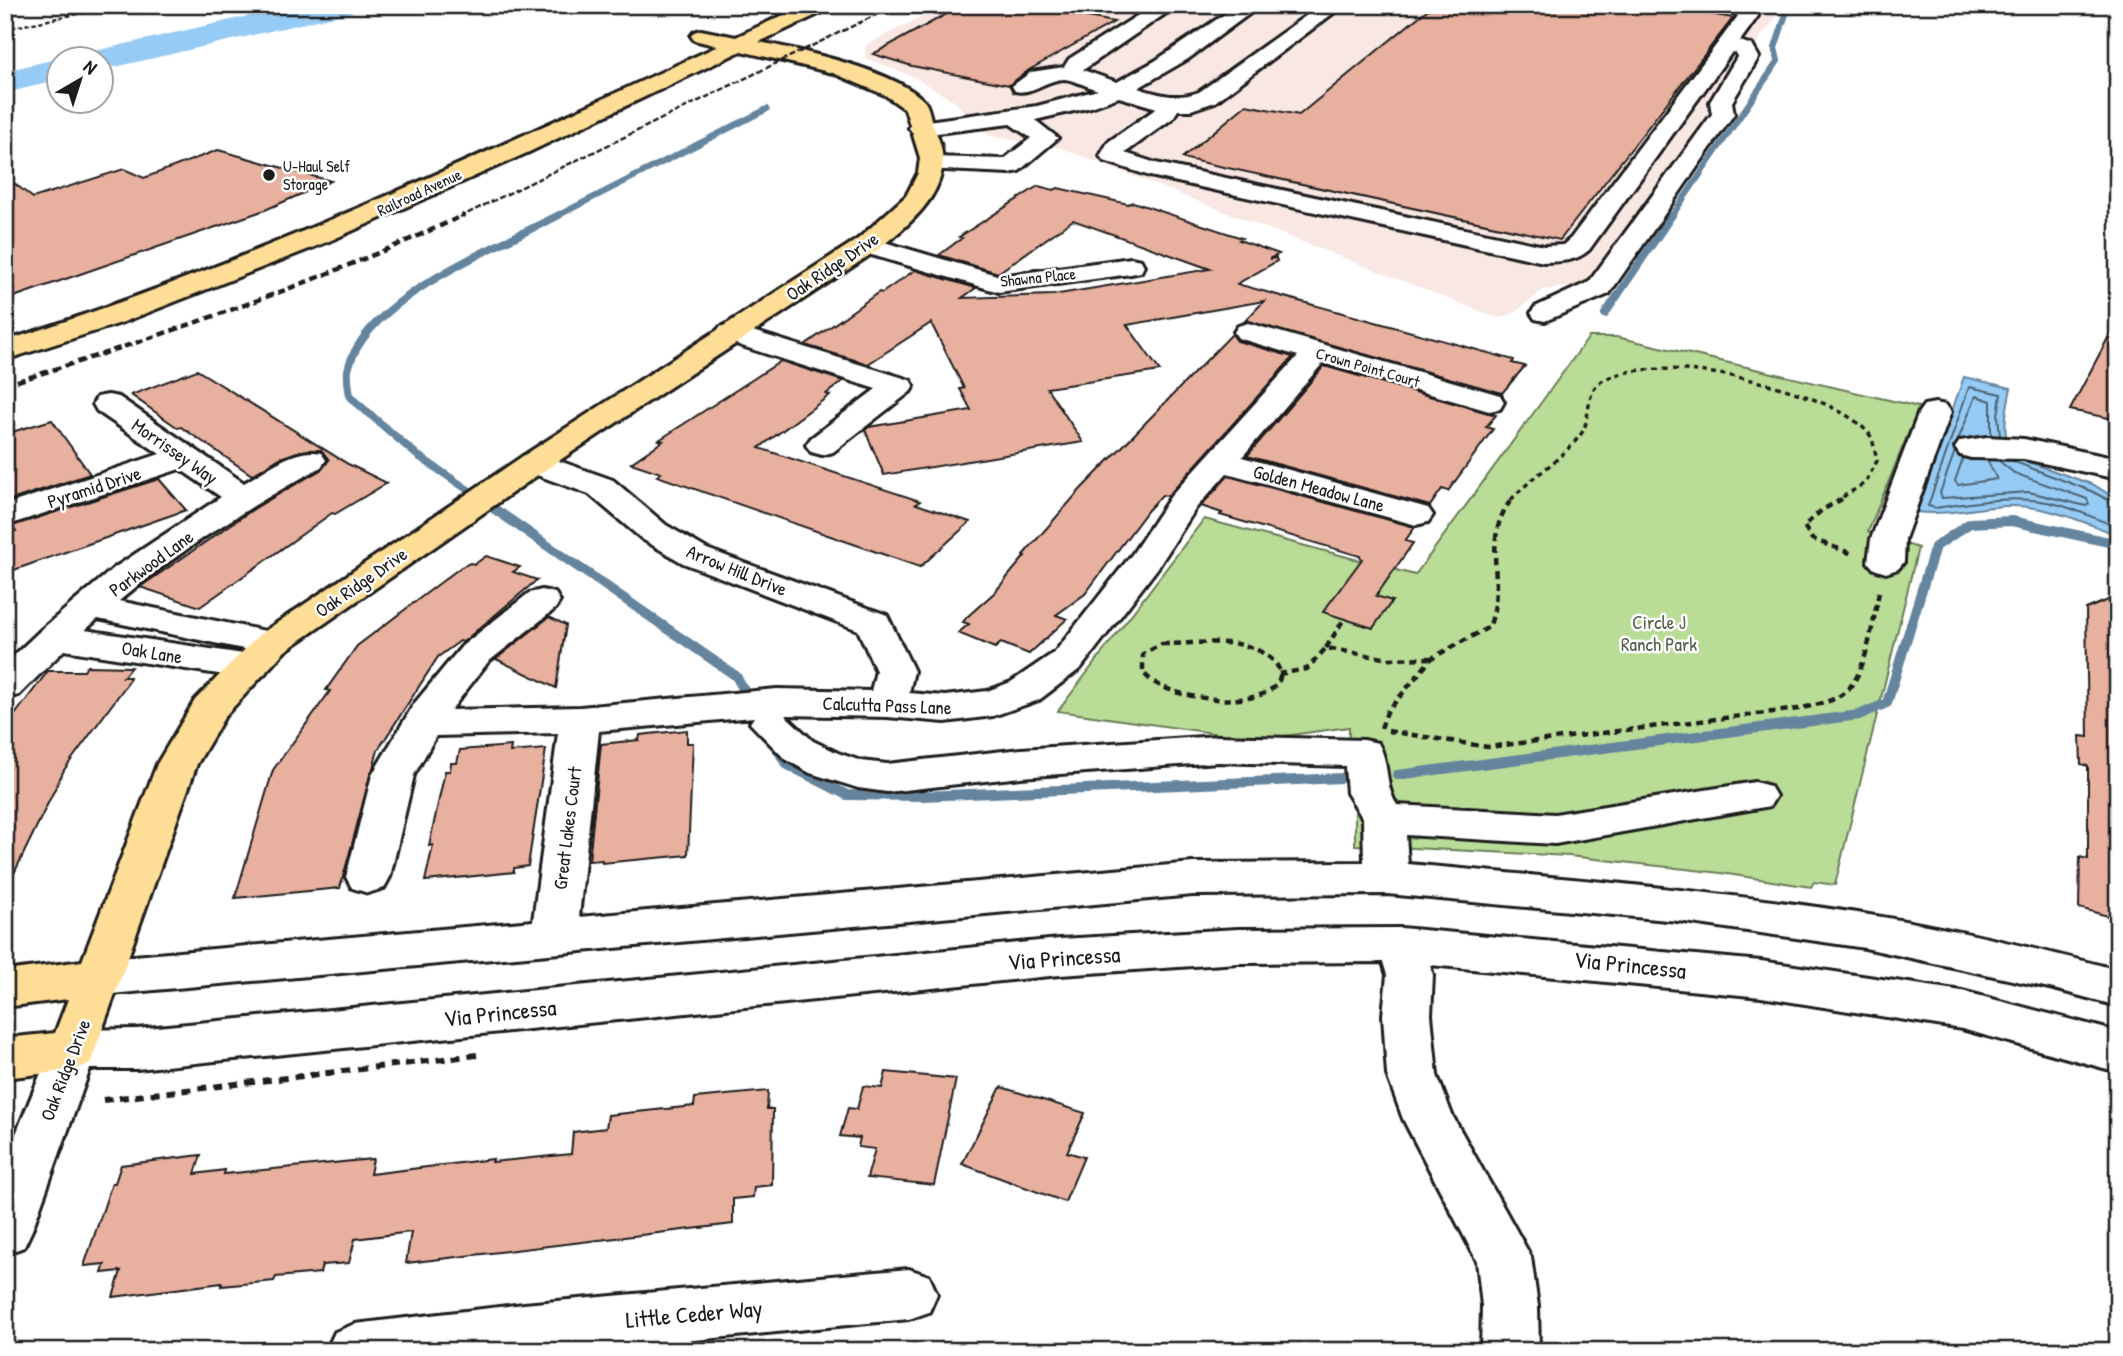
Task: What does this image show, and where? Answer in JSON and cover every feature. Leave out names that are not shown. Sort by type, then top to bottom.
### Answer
[{"type":"main road","name":"Railroad Avenue","points":[[5,351],[211,282],[309,242],[822,5]]},
{"type":"main road","points":[[733,21],[671,50],[715,55],[842,86],[866,97],[891,114],[919,126]]},
{"type":"main road","points":[[701,36],[818,62],[870,79],[896,91],[916,106],[919,126],[929,141],[932,164]]},
{"type":"main road","name":"Oak Ridge Drive","points":[[73,1050],[177,764],[209,709],[261,655],[534,463],[867,245],[901,218],[918,199],[927,183],[932,164]]},
{"type":"main road","name":"Railroad Avenue","points":[[5,327],[206,260],[367,189]]},
{"type":"main road","points":[[5,989],[100,977]]},
{"type":"main road","name":"Via Princessa","points":[[5,1058],[73,1050]]},
{"type":"street","points":[[1071,72],[1077,64],[1168,5]]},
{"type":"street","points":[[919,126],[1041,113],[1116,89],[1154,70],[1251,5]]},
{"type":"street","points":[[1023,86],[1039,77],[1071,72],[1081,78],[1166,104],[1191,103],[1207,97],[1334,5]]},
{"type":"street","points":[[1166,104],[1168,108],[1165,113],[1116,147],[1112,156],[1150,169],[1544,254],[1570,253],[1580,244],[1748,16],[1749,10],[1730,5]]},
{"type":"street","points":[[1545,313],[1599,288],[1723,114],[1721,102],[1748,57],[1745,49],[1728,44]]},
{"type":"street","points":[[932,164],[1010,166],[1046,138],[1014,117]]},
{"type":"street","name":"Shawna Place","points":[[867,245],[999,284],[1131,266]]},
{"type":"street","name":"Crown Point Court","points":[[1248,332],[1489,402]]},
{"type":"street","points":[[730,333],[899,386],[822,445]]},
{"type":"street","name":"Calcutta Pass Lane","points":[[424,723],[580,720],[705,709],[773,712],[887,704],[944,709],[993,703],[1025,691],[1068,660],[1147,559],[1183,503],[1317,352]]},
{"type":"street","name":"Morrissey Way","points":[[108,404],[243,497]]},
{"type":"street","points":[[1886,562],[1888,538],[1935,412]]},
{"type":"street","points":[[1971,448],[2005,446],[2118,469]]},
{"type":"street","name":"Pyramid Drive","points":[[5,516],[183,457]]},
{"type":"street","name":"Parkwood Lane","points":[[5,686],[55,637],[127,576],[243,497],[310,460]]},
{"type":"street","name":"Golden Meadow Lane","points":[[1222,461],[1416,515]]},
{"type":"street","name":"Arrow Hill Drive","points":[[534,463],[601,487],[654,532],[695,556],[874,623],[895,671],[887,704]]},
{"type":"street","points":[[368,877],[393,775],[434,704],[475,654],[542,601]]},
{"type":"street","name":"Oak Lane","points":[[93,607],[261,655]]},
{"type":"street","name":"Oak Lane","points":[[55,637],[261,655]]},
{"type":"street","points":[[773,712],[799,750],[824,763],[858,774],[887,778],[1021,763],[1218,748],[1364,753],[1368,793],[1384,819],[1387,877]]},
{"type":"street","name":"Great Lakes Court","points":[[554,936],[580,720]]},
{"type":"street","points":[[1384,819],[1555,829],[1755,796]]},
{"type":"street","points":[[100,977],[1193,879],[1387,877],[1678,905],[1865,931],[2054,971],[2118,988]]},
{"type":"street","points":[[1401,945],[1410,975],[1406,1015],[1412,1075],[1427,1119],[1504,1257],[1510,1306],[1510,1351]]},
{"type":"street","name":"Via Princessa","points":[[73,1050],[137,1049],[1060,957],[1238,946],[1401,945],[1586,960],[1774,981],[1962,1010],[2118,1052]]},
{"type":"street","name":"Oak Ridge Drive","points":[[5,1230],[73,1050]]},
{"type":"street","name":"Little Ceder Way","points":[[355,1351],[523,1340],[909,1294]]},
{"type":"path","points":[[5,29],[120,5]]},
{"type":"path","points":[[1378,740],[1380,730],[1387,712],[1432,658],[1489,626],[1497,601],[1493,555],[1495,531],[1503,513],[1524,486],[1582,433],[1589,417],[1591,394],[1603,379],[1616,373],[1667,368],[1710,371],[1823,402],[1852,418],[1876,446],[1878,458],[1875,468],[1855,491],[1818,512],[1804,526],[1812,539],[1826,546],[1886,562],[1857,678],[1846,692],[1824,703],[1798,709],[1488,747],[1466,746],[1411,733],[1380,730]]},
{"type":"path","points":[[1279,674],[1304,673],[1313,667],[1344,619]]},
{"type":"path","points":[[1163,644],[1244,645],[1270,655],[1278,663],[1279,674],[1277,682],[1265,694],[1234,699],[1167,691],[1152,683],[1143,674],[1141,664],[1143,654],[1163,644]]},
{"type":"path","points":[[1326,648],[1388,659],[1432,658]]},
{"type":"shaded area","points":[[944,5],[1760,5],[1767,11],[1779,13],[1757,43],[1756,58],[1737,56],[1711,101],[1713,112],[1583,285],[1543,290],[1514,313],[1498,318],[1061,148],[989,136],[954,101],[912,76],[865,58],[866,45]]},
{"type":"green space","name":"Circle J Ranch Park","points":[[1589,337],[1617,337],[1919,407],[1868,532],[1918,548],[1835,885],[1814,882],[1811,887],[1721,873],[1569,856],[1355,845],[1355,792],[1348,768],[1349,727],[1276,737],[1241,737],[1058,711],[1204,519],[1415,575]]},
{"type":"water","points":[[1964,377],[2011,388],[2005,426],[2013,453],[2020,459],[2094,485],[2118,500],[2118,535],[2064,515],[2022,506],[1939,513],[1916,512]]},
{"type":"building","points":[[963,5],[1024,5],[1114,22],[1029,70],[1009,85],[912,66],[873,54]]},
{"type":"building","points":[[1433,5],[1657,5],[1733,18],[1560,240],[1182,158],[1246,105],[1299,115]]},
{"type":"building","points":[[218,150],[331,181],[265,210],[5,300],[5,176],[33,198],[124,169],[144,178]]},
{"type":"building","points":[[1038,186],[1128,204],[1133,202],[1242,238],[1239,240],[1279,254],[1269,259],[1276,258],[1277,261],[1237,284],[1514,360],[1512,363],[1525,366],[1502,393],[1245,321],[1264,301],[1127,325],[1160,371],[1047,388],[1083,442],[884,475],[865,430],[869,427],[971,410],[960,389],[964,388],[931,323],[868,364],[805,345],[879,292],[882,293],[915,270],[976,288],[962,298],[1053,295],[1210,269],[1073,220],[998,273],[939,255],[962,238],[959,237]]},
{"type":"building","points":[[2118,319],[2118,420],[2070,410]]},
{"type":"building","points":[[1232,334],[1237,341],[1293,357],[1168,496],[1162,495],[1148,510],[1085,594],[1056,615],[1067,619],[1029,654],[1001,643],[995,648],[958,633],[969,624],[963,622],[967,617],[995,592],[1025,556],[1023,555],[1081,489]]},
{"type":"building","points":[[781,361],[843,381],[826,394],[830,395],[759,448],[920,501],[916,504],[970,522],[920,567],[657,476],[661,473],[631,463],[663,441],[659,440]]},
{"type":"building","points":[[1324,366],[1496,415],[1486,427],[1493,429],[1448,491],[1442,489],[1430,506],[1247,456]]},
{"type":"building","points":[[197,370],[348,464],[387,483],[335,514],[332,513],[200,607],[140,587],[255,508],[322,469],[329,460],[321,450],[301,451],[280,458],[252,475],[131,395]]},
{"type":"building","points":[[52,420],[90,474],[5,502],[5,434]]},
{"type":"building","points":[[1228,476],[1415,527],[1405,541],[1413,543],[1376,596],[1392,601],[1373,628],[1323,612],[1362,559],[1360,556],[1220,515],[1222,513],[1201,506]]},
{"type":"building","points":[[159,479],[186,510],[5,573],[5,534],[16,531],[12,526]]},
{"type":"building","points":[[486,556],[520,567],[513,572],[537,580],[463,642],[460,641],[438,657],[378,750],[340,888],[235,898],[273,770],[330,691],[326,690],[357,646],[461,567],[475,564]]},
{"type":"building","points":[[2118,596],[2118,919],[2079,908],[2080,857],[2088,859],[2088,766],[2081,764],[2080,736],[2088,737],[2086,609]]},
{"type":"building","points":[[549,617],[566,625],[556,688],[496,659]]},
{"type":"building","points":[[87,666],[131,667],[123,677],[130,677],[64,770],[5,892],[5,728],[48,671],[84,671]]},
{"type":"building","points":[[687,730],[687,743],[693,743],[688,855],[602,863],[602,860],[589,861],[601,744],[639,740],[640,735]]},
{"type":"building","points":[[511,746],[510,752],[546,749],[528,866],[514,868],[514,872],[425,881],[433,845],[429,846],[445,771],[450,771],[451,763],[457,763],[460,750]]},
{"type":"building","points":[[886,1072],[956,1079],[934,1185],[867,1178],[875,1149],[858,1147],[860,1138],[840,1136],[848,1108],[857,1109],[863,1086],[882,1088]]},
{"type":"building","points":[[1001,1087],[1085,1113],[1067,1152],[1084,1157],[1065,1202],[962,1164]]},
{"type":"building","points":[[768,1091],[767,1109],[773,1109],[772,1185],[754,1187],[753,1197],[733,1199],[733,1224],[406,1263],[411,1232],[355,1239],[349,1263],[322,1265],[320,1273],[276,1277],[274,1281],[221,1286],[222,1283],[113,1297],[121,1271],[102,1273],[105,1264],[84,1266],[112,1183],[115,1183],[121,1165],[201,1155],[195,1174],[225,1170],[224,1174],[373,1159],[370,1174],[493,1159],[492,1162],[571,1154],[573,1132],[606,1128],[608,1115],[694,1106],[695,1098]]},
{"type":"waterway","points":[[116,56],[341,5]]},
{"type":"waterway","points":[[1671,217],[1778,61],[1775,48],[1787,11],[1777,5]]},
{"type":"waterway","points":[[5,82],[46,72]]},
{"type":"waterway","points":[[556,216],[767,109]]},
{"type":"waterway","points":[[1605,314],[1672,215]]},
{"type":"waterway","points":[[483,500],[417,455],[350,397],[348,370],[359,344],[379,320],[406,298],[470,259],[556,216]]},
{"type":"waterway","points":[[480,499],[736,676],[751,702]]},
{"type":"waterway","points":[[1397,775],[1859,715],[1887,703],[1935,547],[1970,523],[2012,521],[2118,544]]},
{"type":"waterway","points":[[774,743],[786,764],[847,795],[923,796],[1343,778]]},
{"type":"railway","points":[[460,217],[896,5]]},
{"type":"railway","points":[[5,385],[238,308],[352,264],[464,215]]},
{"type":"place","name":"U-Haul Self Storage","points":[[269,175]]}]
